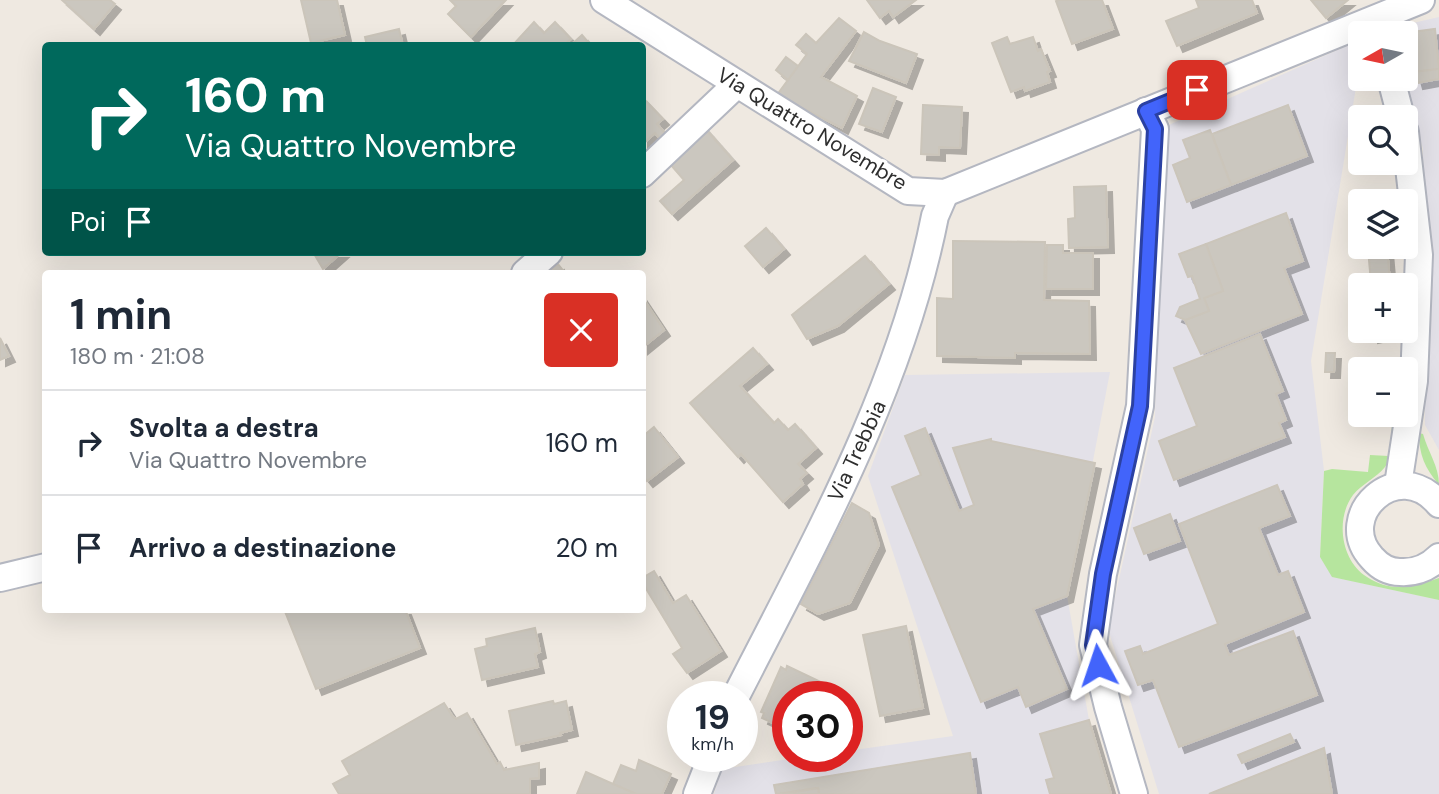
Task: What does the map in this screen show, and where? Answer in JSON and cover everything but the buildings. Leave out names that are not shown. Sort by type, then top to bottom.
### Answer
[{"type":"street","name":"Via Quattro Novembre","points":[[604,0],[908,191],[945,193],[1146,111],[1348,36]]},
{"type":"street","name":"Via Quattro Novembre","points":[[1385,21],[1421,0]]},
{"type":"street","points":[[646,170],[737,84]]},
{"type":"street","points":[[1134,794],[1093,645],[1103,574],[1140,406],[1155,129],[1146,111]]},
{"type":"street","points":[[1398,485],[1414,381],[1419,255],[1410,175]]},
{"type":"street","name":"Via Trebbia","points":[[744,681],[853,464],[874,416],[895,361],[945,193]]},
{"type":"street","points":[[528,270],[545,256]]},
{"type":"street","points":[[1439,504],[1430,494],[1415,487],[1398,485],[1380,492],[1369,503],[1362,519],[1361,536],[1368,553],[1378,565],[1394,572],[1412,572],[1427,567],[1439,557]]},
{"type":"street","points":[[0,578],[42,568]]},
{"type":"street","points":[[697,794],[706,772]]},
{"type":"shaded area","points":[[1439,17],[1439,450],[1425,425],[1423,149],[1418,132],[1418,105],[1410,105],[1406,91],[1418,91],[1418,22]]},
{"type":"shaded area","points":[[1348,45],[1348,91],[1355,91],[1353,105],[1348,105],[1348,136],[1311,361],[1324,471],[1320,557],[1333,577],[1439,600],[1439,794],[1159,794],[1108,629],[1155,417],[1162,128]]},
{"type":"shaded area","points":[[1110,372],[1067,596],[1089,720],[1111,794],[714,794],[721,772],[758,772],[758,764],[772,762],[772,772],[863,772],[863,749],[953,736],[868,476],[905,375]]},
{"type":"green space","points":[[1392,427],[1398,427],[1388,462],[1353,495],[1347,505],[1343,527],[1346,550],[1358,570],[1385,585],[1412,586],[1439,578],[1439,600],[1332,577],[1320,557],[1324,471],[1332,469],[1368,472],[1370,455],[1389,456]]},
{"type":"green space","points":[[1419,433],[1423,434],[1435,465],[1439,485],[1424,461]]},
{"type":"route","points":[[1098,665],[1093,645],[1103,574],[1140,406],[1155,129],[1146,111],[1197,90]]}]
